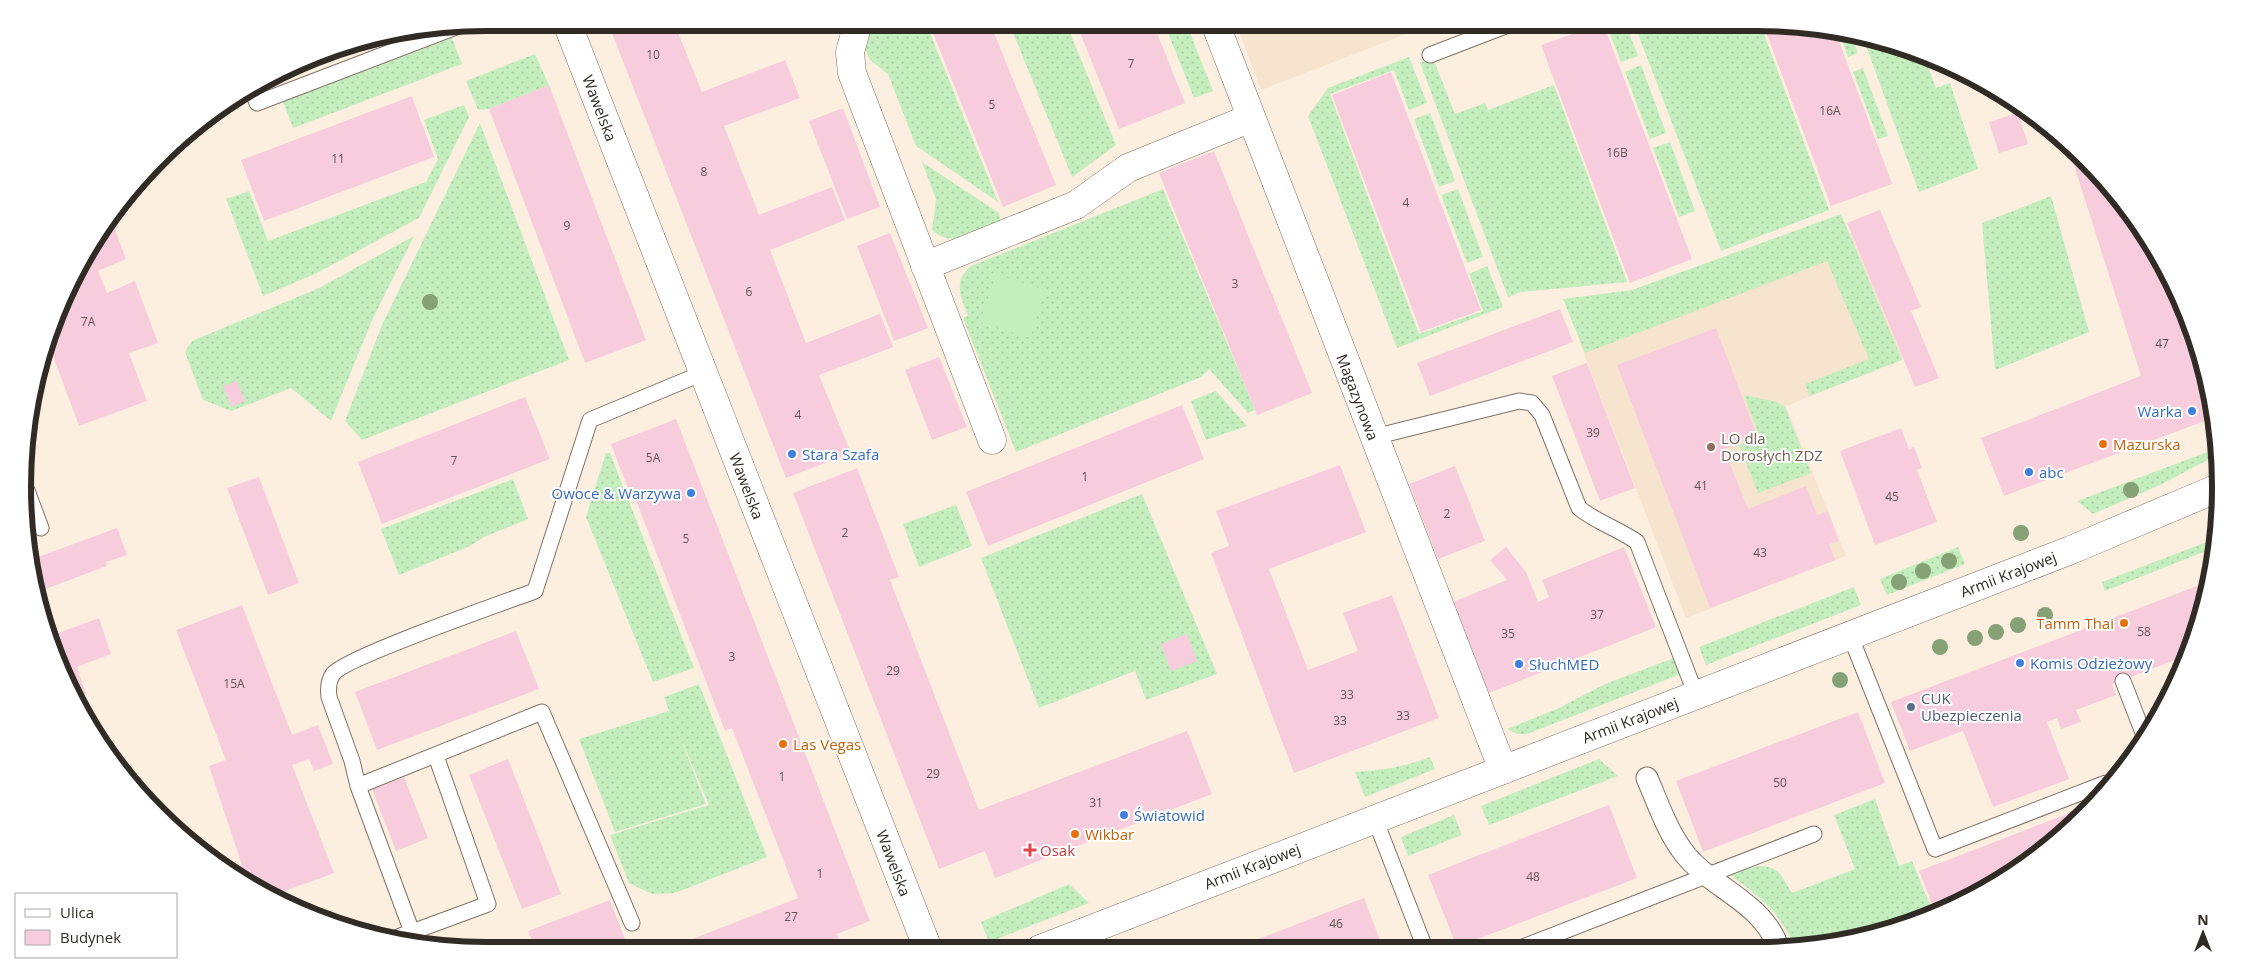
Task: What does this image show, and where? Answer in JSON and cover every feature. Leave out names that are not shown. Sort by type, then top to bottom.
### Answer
[{"type":"street","name":"Wawelska","points":[[570,31],[925,942]]},
{"type":"street","points":[[856,31],[850,52],[852,73],[992,440]]},
{"type":"street","name":"Magazynowa","points":[[1218,31],[1250,118],[1503,770]]},
{"type":"street","points":[[925,266],[1076,205],[1128,168],[1250,118]]},
{"type":"street","name":"Armii Krajowej","points":[[1058,942],[2071,550],[2212,491]]},
{"type":"street","points":[[1647,778],[1674,837],[1685,854],[1707,875],[1753,911],[1775,941]]},
{"type":"lane","points":[[1430,55],[1490,31]]},
{"type":"lane","points":[[254,95],[258,103],[441,34]]},
{"type":"lane","points":[[436,756],[488,904],[406,934],[358,786],[352,761],[329,697],[328,686],[333,674],[346,664],[384,648],[534,591],[590,420],[703,373]]},
{"type":"lane","points":[[1374,437],[1519,401],[1532,403],[1542,415],[1579,508],[1589,516],[1621,531],[1637,542],[1696,695]]},
{"type":"lane","points":[[32,503],[41,528]]},
{"type":"lane","points":[[1850,635],[1935,849],[2101,785]]},
{"type":"lane","points":[[2123,680],[2142,728]]},
{"type":"lane","points":[[358,786],[542,712],[632,923]]},
{"type":"lane","points":[[1374,819],[1423,942]]},
{"type":"lane","points":[[1536,942],[1814,834]]},
{"type":"shaded area","points":[[1239,31],[1414,31],[1261,90]]},
{"type":"shaded area","name":"LO dla Dorosłych ZDZ","points":[[1851,233],[1903,359],[1786,406],[1846,556],[1686,618],[1579,341],[1786,263],[1784,258]]},
{"type":"green space","points":[[871,31],[929,31],[998,202],[916,146],[888,74],[870,60],[865,49]]},
{"type":"green space","points":[[1012,31],[1069,31],[1116,145],[1072,177]]},
{"type":"green space","points":[[1167,31],[1189,31],[1213,91],[1194,98]]},
{"type":"green space","points":[[1609,31],[1628,31],[1638,56],[1621,62]]},
{"type":"green space","points":[[1646,31],[1763,31],[1829,210],[1721,251],[1638,34]]},
{"type":"green space","points":[[452,38],[462,64],[293,128],[283,102]]},
{"type":"green space","points":[[1842,40],[1854,42],[1858,53],[1848,57]]},
{"type":"green space","points":[[1866,45],[1903,55],[1928,65],[1936,88],[1950,83],[1978,169],[1919,192]]},
{"type":"green space","points":[[535,54],[549,85],[489,109],[478,110],[466,81]]},
{"type":"green space","points":[[1409,57],[1427,103],[1409,110],[1394,70],[1330,94],[1419,334],[1483,311],[1469,274],[1487,266],[1503,307],[1397,348],[1308,116],[1328,88]]},
{"type":"green space","points":[[1433,58],[1455,114],[1485,103],[1488,110],[1554,85],[1627,282],[1521,292],[1508,297],[1420,63]]},
{"type":"green space","points":[[1641,65],[1666,133],[1650,139],[1625,72]]},
{"type":"green space","points":[[1863,68],[1888,136],[1878,139],[1853,72]]},
{"type":"green space","points":[[464,105],[469,117],[419,218],[315,274],[263,296],[226,199],[249,191],[268,241],[426,182],[438,159],[424,120]]},
{"type":"green space","points":[[1430,113],[1455,181],[1439,187],[1414,119]]},
{"type":"green space","points":[[480,123],[569,360],[362,440],[345,421],[382,325]]},
{"type":"green space","points":[[1670,142],[1695,211],[1679,217],[1653,148]]},
{"type":"green space","points":[[922,162],[999,213],[1001,222],[975,234],[957,239],[940,236],[932,230],[936,199]]},
{"type":"green space","points":[[1163,189],[1255,410],[1248,413],[1209,369],[1201,377],[1016,452],[963,318],[968,315],[960,289],[960,283],[965,271],[971,266]]},
{"type":"green space","points":[[1458,189],[1483,257],[1467,263],[1441,195]]},
{"type":"green space","points":[[2051,196],[2089,332],[1995,370],[1982,223]]},
{"type":"green space","points":[[1841,214],[1902,360],[1810,396],[1805,384],[1869,359],[1827,261],[1585,353],[1563,299],[1632,290]]},
{"type":"green space","points":[[414,236],[372,320],[331,421],[291,388],[231,411],[203,400],[185,352],[192,341],[319,288]]},
{"type":"green space","points":[[996,274],[1045,290],[1030,338],[980,322]]},
{"type":"green space","points":[[1216,391],[1247,426],[1206,440],[1191,401]]},
{"type":"green space","points":[[1744,395],[1777,402],[1785,407],[1811,473],[1758,493],[1739,445],[1760,438]]},
{"type":"green space","points":[[2210,451],[2211,458],[2160,485],[2093,514],[2077,501]]},
{"type":"green space","points":[[606,453],[610,453],[694,668],[653,682],[586,517]]},
{"type":"green space","points":[[513,479],[528,519],[484,537],[470,546],[399,575],[381,529]]},
{"type":"green space","points":[[1142,494],[1217,674],[1146,700],[1135,671],[1039,708],[981,558]]},
{"type":"green space","points":[[956,505],[972,546],[919,567],[903,524]]},
{"type":"green space","points":[[2208,541],[2207,550],[2105,591],[2102,582]]},
{"type":"green space","points":[[1958,547],[1965,564],[1887,595],[1880,579]]},
{"type":"green space","points":[[1854,587],[1861,605],[1706,665],[1699,647]]},
{"type":"green space","points":[[1674,658],[1681,674],[1527,734],[1517,734],[1507,729],[1557,709],[1605,684]]},
{"type":"green space","points":[[699,684],[767,857],[675,893],[652,894],[629,883],[610,835],[709,805],[678,732],[706,804],[615,832],[579,739],[669,711],[664,697]]},
{"type":"green space","points":[[1430,757],[1435,769],[1365,797],[1355,772],[1393,768]]},
{"type":"green space","points":[[1599,759],[1618,776],[1489,825],[1481,806]]},
{"type":"green space","points":[[1875,799],[1899,866],[1912,861],[1931,907],[1903,918],[1845,933],[1791,940],[1783,924],[1768,906],[1731,875],[1755,867],[1768,867],[1779,873],[1792,893],[1855,869],[1834,815]]},
{"type":"green space","points":[[1454,815],[1462,835],[1408,856],[1401,837]]},
{"type":"green space","points":[[1069,884],[1089,903],[989,942],[981,922]]},
{"type":"building","points":[[611,31],[677,31],[702,92],[785,60],[800,98],[724,126],[759,215],[832,187],[845,220],[770,250],[806,343],[880,314],[893,347],[819,375],[851,453],[786,478]]},
{"type":"building","points":[[932,31],[993,31],[1056,185],[1003,207]]},
{"type":"building","points":[[1079,31],[1156,31],[1185,103],[1119,129]]},
{"type":"building","points":[[1580,31],[1606,31],[1692,259],[1630,283],[1541,45]]},
{"type":"building","points":[[1766,31],[1816,35],[1838,39],[1892,184],[1831,206]]},
{"type":"building","points":[[1391,72],[1481,310],[1421,332],[1332,95]]},
{"type":"building","points":[[549,85],[646,340],[585,363],[489,109]]},
{"type":"building","points":[[412,96],[434,157],[264,221],[241,160]]},
{"type":"building","points":[[843,108],[880,207],[847,219],[809,121]]},
{"type":"building","points":[[2017,113],[2028,144],[1999,153],[1989,122]]},
{"type":"building","points":[[1214,151],[1312,393],[1257,415],[1159,173]]},
{"type":"building","points":[[2072,159],[2099,186],[2118,209],[2151,259],[2165,285],[2188,340],[2207,420],[2004,496],[1981,438],[2141,376]]},
{"type":"building","points":[[1880,210],[1921,307],[1911,311],[1939,378],[1915,387],[1847,223]]},
{"type":"building","points":[[114,226],[126,259],[98,271],[107,293],[135,281],[158,343],[129,353],[147,401],[79,426],[52,352],[78,285]]},
{"type":"building","points":[[890,233],[928,328],[894,341],[857,246]]},
{"type":"building","points":[[1560,309],[1573,342],[1430,396],[1417,363]]},
{"type":"building","points":[[1716,328],[1757,436],[1724,449],[1748,509],[1806,486],[1817,515],[1828,511],[1839,541],[1829,544],[1835,560],[1710,608],[1617,365]]},
{"type":"building","points":[[939,357],[967,427],[932,440],[905,370]]},
{"type":"building","points":[[1587,363],[1635,488],[1600,501],[1552,376]]},
{"type":"building","points":[[237,381],[245,401],[231,407],[223,386]]},
{"type":"building","points":[[525,397],[550,459],[382,524],[358,462]]},
{"type":"building","points":[[1182,405],[1204,459],[988,546],[966,492]]},
{"type":"building","points":[[676,419],[870,921],[837,934],[840,942],[685,942],[798,898],[732,728],[725,731],[634,495],[631,496],[611,444]]},
{"type":"building","points":[[1901,428],[1909,449],[1914,447],[1922,468],[1917,470],[1937,522],[1875,545],[1840,451]]},
{"type":"building","points":[[1340,465],[1366,532],[1269,569],[1308,670],[1358,651],[1343,613],[1392,595],[1439,718],[1294,773],[1211,553],[1229,546],[1216,511]]},
{"type":"building","points":[[1455,466],[1485,541],[1438,559],[1409,484]]},
{"type":"building","points":[[857,468],[899,577],[890,580],[979,810],[1187,731],[1212,794],[995,878],[985,851],[939,869],[793,493]]},
{"type":"building","points":[[259,477],[299,583],[268,595],[227,488]]},
{"type":"building","points":[[117,528],[127,555],[106,562],[107,566],[44,590],[37,557]]},
{"type":"building","points":[[1506,547],[1526,572],[1538,602],[1549,597],[1542,580],[1624,547],[1656,627],[1489,693],[1453,602],[1507,580],[1490,560]]},
{"type":"building","points":[[2201,585],[2188,633],[2178,659],[2112,684],[2116,695],[2076,710],[2081,722],[2061,729],[2057,718],[2047,722],[2069,779],[1993,807],[1963,731],[1910,751],[1891,702]]},
{"type":"building","points":[[242,605],[292,735],[318,725],[333,764],[314,771],[309,759],[292,765],[334,873],[285,891],[287,896],[237,867],[242,865],[209,766],[226,760],[176,630]]},
{"type":"building","points":[[99,618],[111,654],[77,667],[86,694],[82,695],[78,688],[55,634]]},
{"type":"building","points":[[516,631],[539,689],[377,750],[355,692]]},
{"type":"building","points":[[1187,634],[1197,661],[1171,671],[1161,644]]},
{"type":"building","points":[[1858,712],[1885,783],[1703,852],[1676,781]]},
{"type":"building","points":[[508,759],[561,894],[522,909],[469,775]]},
{"type":"building","points":[[404,777],[428,838],[396,851],[372,789]]},
{"type":"building","points":[[1609,805],[1637,878],[1470,942],[1455,942],[1428,875]]},
{"type":"building","points":[[2075,811],[2034,848],[1984,881],[1962,893],[1932,904],[1919,871]]},
{"type":"building","points":[[1364,898],[1381,942],[1250,942]]},
{"type":"building","points":[[610,900],[626,942],[533,942],[528,931]]},
{"type":"place","name":"Warka","points":[[2192,411]]},
{"type":"place","name":"Mazurska","points":[[2103,444]]},
{"type":"place","name":"LO dla Dorosłych ZDZ","points":[[1711,447]]},
{"type":"place","name":"Stara Szafa","points":[[792,454]]},
{"type":"place","name":"abc","points":[[2029,472]]},
{"type":"place","name":"Owoce & Warzywa","points":[[691,493]]},
{"type":"place","name":"Tamm Thai","points":[[2124,623]]},
{"type":"place","name":"Komis Odzieżowy","points":[[2020,663]]},
{"type":"place","name":"SłuchMED","points":[[1519,664]]},
{"type":"place","name":"CUK Ubezpieczenia","points":[[1911,707]]},
{"type":"place","name":"Las Vegas","points":[[783,744]]},
{"type":"place","name":"Światowid","points":[[1124,815]]},
{"type":"place","name":"Wikbar","points":[[1075,834]]},
{"type":"place","name":"Osak","points":[[1030,850]]}]
